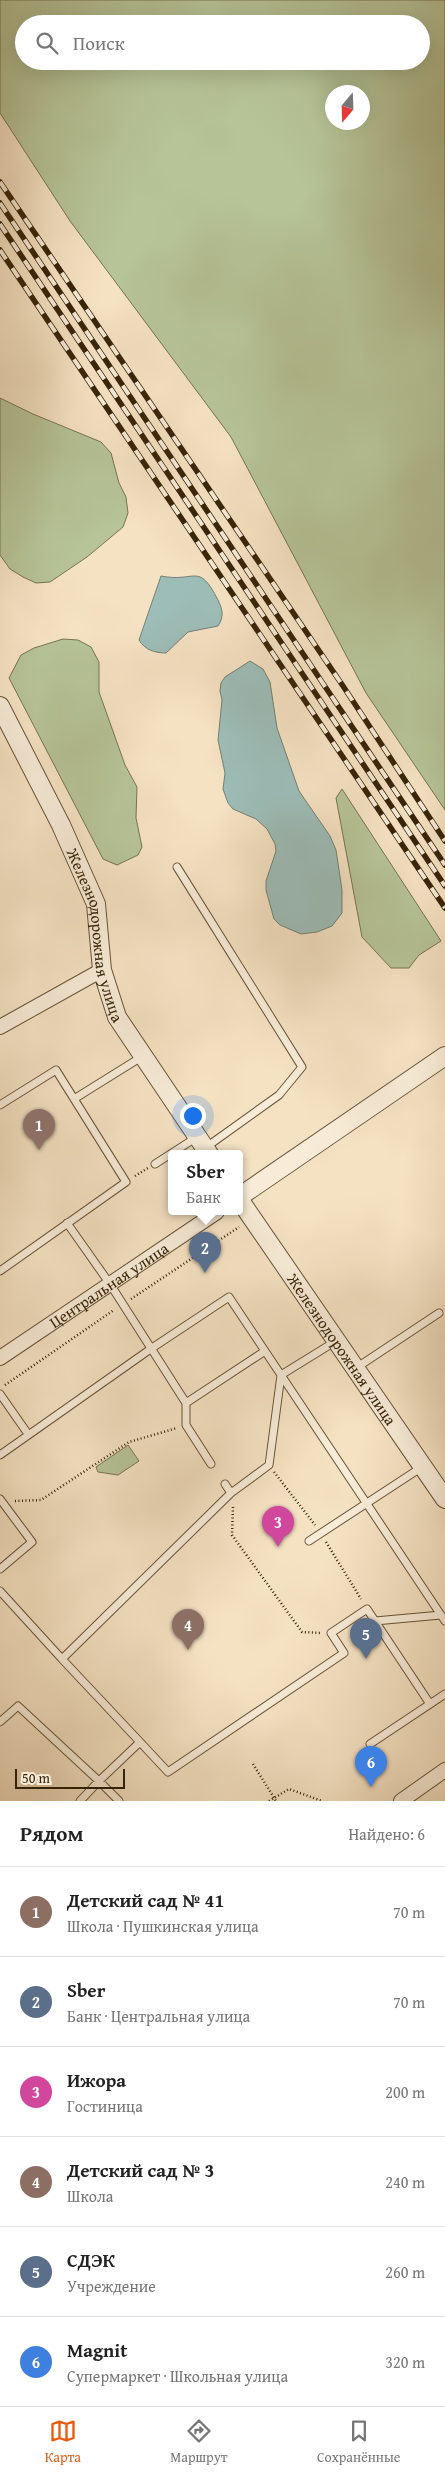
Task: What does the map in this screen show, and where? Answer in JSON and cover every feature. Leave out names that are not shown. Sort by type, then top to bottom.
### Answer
[{"type":"street","name":"Железнодорожная улица","points":[[0,706],[61,825],[96,904],[102,970],[117,1017],[204,1146]]},
{"type":"street","points":[[0,1027],[102,970]]},
{"type":"street","points":[[243,1195],[445,1056]]},
{"type":"street","name":"Железнодорожная улица","points":[[243,1204],[445,1499]]},
{"type":"street","name":"Центральная улица","points":[[0,1358],[214,1215]]},
{"type":"street","points":[[401,1801],[445,1770]]},
{"type":"lane","points":[[176,867],[302,1067],[279,1095],[204,1146]]},
{"type":"lane","points":[[74,1099],[143,1056]]},
{"type":"lane","points":[[0,1105],[56,1070],[126,1182],[0,1271]]},
{"type":"lane","points":[[155,1164],[168,1159]]},
{"type":"lane","points":[[67,1223],[124,1304],[186,1403],[186,1425],[211,1464]]},
{"type":"lane","points":[[0,1455],[152,1348],[229,1297],[443,1618]]},
{"type":"lane","points":[[355,1368],[439,1313]]},
{"type":"lane","points":[[62,1659],[232,1493],[269,1465],[281,1375],[336,1340]]},
{"type":"lane","points":[[186,1403],[265,1351]]},
{"type":"lane","points":[[0,1394],[28,1434]]},
{"type":"lane","points":[[309,1541],[422,1466]]},
{"type":"lane","points":[[225,1484],[232,1493]]},
{"type":"lane","points":[[0,1501],[32,1542],[0,1569]]},
{"type":"lane","points":[[0,1591],[168,1772],[344,1653],[331,1634],[367,1609],[430,1704]]},
{"type":"lane","points":[[375,1620],[443,1618]]},
{"type":"lane","points":[[370,1744],[445,1694]]},
{"type":"lane","points":[[0,1722],[18,1706],[100,1781],[119,1801]]},
{"type":"lane","points":[[80,1801],[140,1742]]},
{"type":"path","points":[[126,1182],[155,1164]]},
{"type":"path","points":[[0,1388],[242,1226]]},
{"type":"path","points":[[0,1501],[41,1500],[129,1442],[186,1425]]},
{"type":"path","points":[[269,1465],[321,1533],[367,1609]]},
{"type":"path","points":[[232,1493],[232,1535],[302,1632],[331,1634]]},
{"type":"path","points":[[253,1764],[275,1800]]},
{"type":"path","points":[[269,1801],[275,1800],[289,1789],[322,1801]]},
{"type":"green space","points":[[0,0],[445,0],[445,810],[366,693],[231,437],[70,221],[0,113]]},
{"type":"green space","points":[[0,398],[101,442],[111,453],[119,483],[126,497],[128,513],[123,527],[87,557],[50,582],[36,583],[23,577],[10,569],[0,555]]},
{"type":"green space","points":[[63,639],[78,640],[91,647],[99,662],[99,692],[125,765],[137,787],[136,818],[142,847],[138,855],[117,865],[103,859],[9,678],[21,655],[34,648]]},
{"type":"green space","points":[[342,789],[441,941],[419,955],[409,968],[391,968],[362,937],[336,798]]},
{"type":"green space","points":[[128,1445],[139,1461],[118,1475],[98,1472],[96,1467]]},
{"type":"water","points":[[161,576],[200,577],[211,588],[222,610],[218,626],[188,632],[166,653],[151,650],[139,640]]},
{"type":"water","points":[[250,661],[263,669],[270,682],[277,728],[299,791],[330,836],[336,850],[342,890],[342,913],[332,926],[317,932],[301,934],[280,925],[274,919],[266,890],[266,881],[276,851],[275,844],[267,829],[256,819],[233,809],[228,803],[223,789],[225,773],[218,740],[222,700],[221,683],[225,677]]},
{"type":"railway","points":[[0,182],[343,686],[445,841]]},
{"type":"railway","points":[[0,203],[445,865]]},
{"type":"railway","points":[[0,224],[445,886]]},
{"type":"railway","points":[[0,250],[445,908]]},
{"type":"place","name":"Детский сад № 41","points":[[39,1150]]},
{"type":"place","name":"Sber","points":[[205,1273]]},
{"type":"place","name":"Ижора","points":[[278,1547]]},
{"type":"place","name":"Детский сад № 3","points":[[188,1650]]},
{"type":"place","name":"СДЭК","points":[[366,1659]]},
{"type":"place","name":"Magnit","points":[[371,1787]]}]
